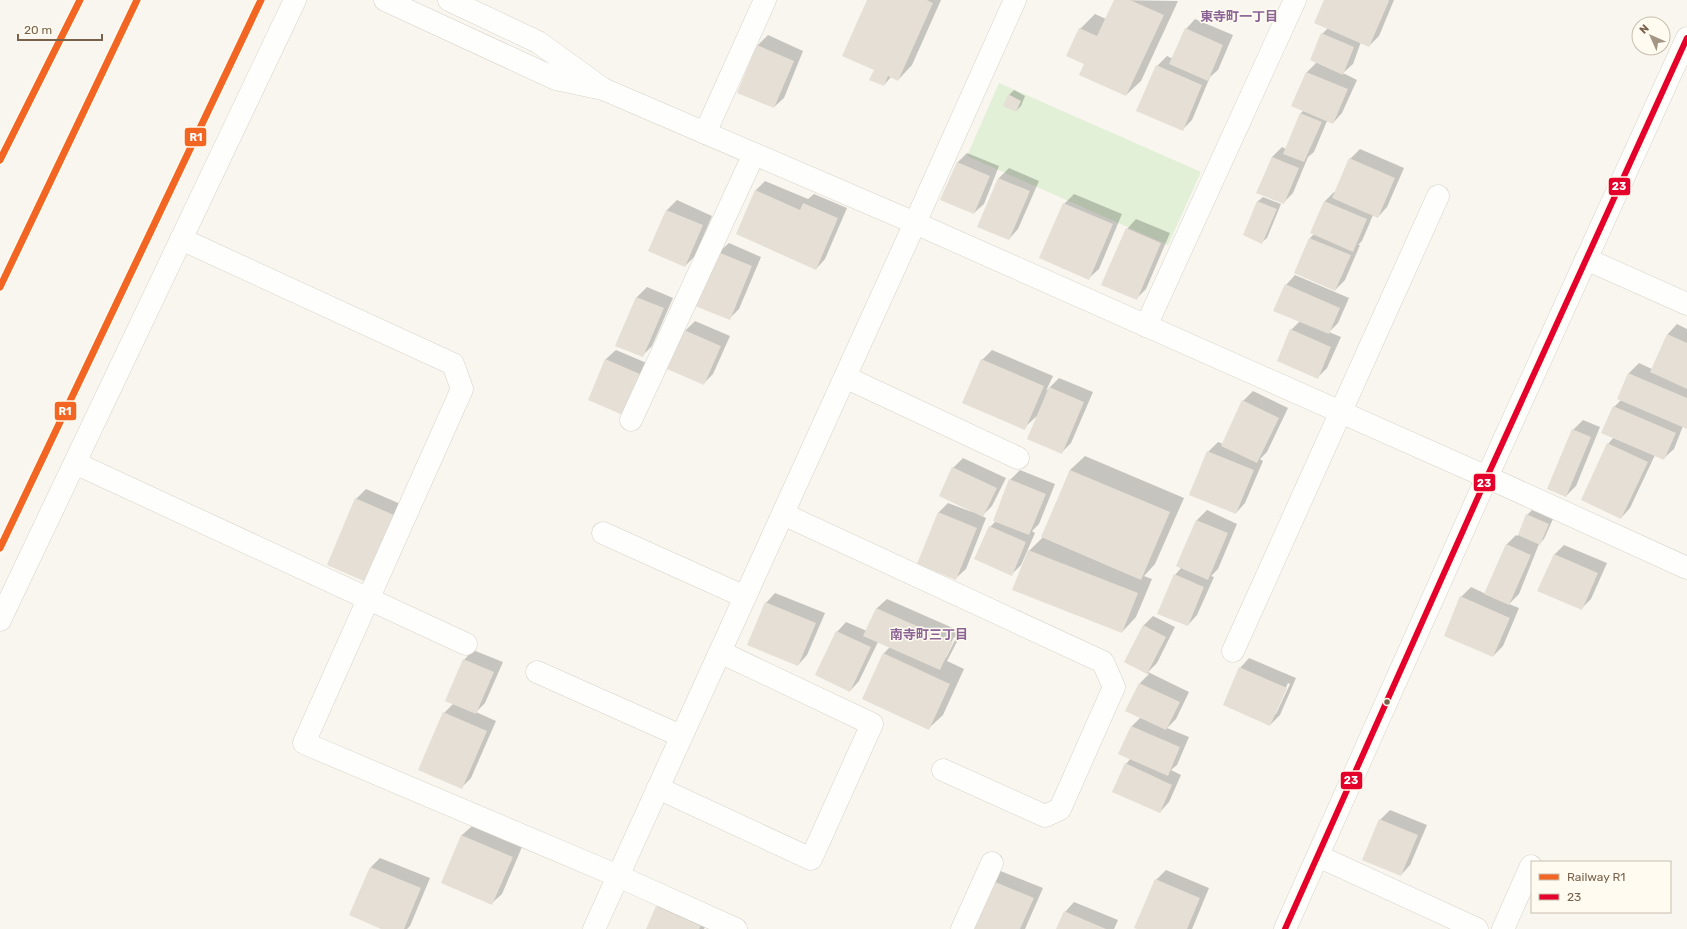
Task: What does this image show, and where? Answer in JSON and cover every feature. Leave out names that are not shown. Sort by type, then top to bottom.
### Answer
[{"type":"street","points":[[0,620],[295,0]]},
{"type":"street","points":[[385,0],[556,79],[603,89],[915,223],[1488,477],[1687,568]]},
{"type":"street","points":[[449,0],[538,42],[603,89]]},
{"type":"street","points":[[706,133],[765,0]]},
{"type":"street","points":[[594,929],[1015,0]]},
{"type":"street","points":[[1146,326],[1295,0]]},
{"type":"street","points":[[1285,929],[1687,38]]},
{"type":"street","points":[[631,420],[754,154]]},
{"type":"street","points":[[1233,651],[1438,196]]},
{"type":"street","points":[[181,239],[452,364],[462,389],[304,743],[618,876],[736,929]]},
{"type":"street","points":[[1586,259],[1687,304]]},
{"type":"street","points":[[845,377],[1018,458]]},
{"type":"street","points":[[74,463],[466,644]]},
{"type":"street","points":[[783,514],[1103,662],[1114,687],[1060,809],[1045,816],[943,770]]},
{"type":"street","points":[[603,533],[745,597]]},
{"type":"street","points":[[658,788],[812,859],[872,724],[720,652]]},
{"type":"street","points":[[537,672],[681,736]]},
{"type":"street","points":[[1318,856],[1477,929]]},
{"type":"street","points":[[962,929],[992,863]]},
{"type":"street","points":[[1503,929],[1531,866]]},
{"type":"green space","points":[[999,83],[1201,172],[1168,245],[967,156]]},
{"type":"building","points":[[867,0],[927,0],[933,3],[898,81],[888,76],[884,86],[869,80],[874,70],[842,56]]},
{"type":"building","points":[[1114,0],[1130,0],[1164,15],[1126,96],[1079,75],[1084,64],[1066,56],[1079,28],[1097,36]]},
{"type":"building","points":[[1324,0],[1389,1],[1369,47],[1314,23]]},
{"type":"building","points":[[1185,28],[1223,45],[1208,81],[1169,64]]},
{"type":"building","points":[[1321,33],[1354,47],[1343,75],[1310,60]]},
{"type":"building","points":[[757,45],[794,61],[774,108],[737,93]]},
{"type":"building","points":[[1156,65],[1202,85],[1183,131],[1136,111]]},
{"type":"building","points":[[1306,72],[1348,89],[1333,124],[1291,106]]},
{"type":"building","points":[[1008,94],[1021,101],[1016,112],[1003,106]]},
{"type":"building","points":[[1300,113],[1322,122],[1304,162],[1283,154]]},
{"type":"building","points":[[1272,157],[1299,168],[1284,204],[1256,193]]},
{"type":"building","points":[[1349,158],[1395,178],[1378,218],[1332,198]]},
{"type":"building","points":[[957,162],[990,176],[974,214],[940,200]]},
{"type":"building","points":[[998,178],[1030,191],[1009,240],[977,227]]},
{"type":"building","points":[[755,190],[800,210],[803,203],[838,218],[816,270],[736,234]]},
{"type":"building","points":[[1257,201],[1277,209],[1262,244],[1243,235]]},
{"type":"building","points":[[1324,201],[1367,219],[1353,252],[1310,233]]},
{"type":"building","points":[[1063,203],[1113,224],[1089,280],[1039,258]]},
{"type":"building","points":[[666,210],[703,225],[685,267],[648,251]]},
{"type":"building","points":[[1126,228],[1161,243],[1137,300],[1101,285]]},
{"type":"building","points":[[1309,238],[1351,255],[1335,291],[1294,273]]},
{"type":"building","points":[[718,252],[752,266],[730,320],[695,306]]},
{"type":"building","points":[[1285,284],[1340,308],[1329,334],[1273,311]]},
{"type":"building","points":[[636,297],[664,308],[643,357],[615,346]]},
{"type":"building","points":[[1290,329],[1331,347],[1318,379],[1277,361]]},
{"type":"building","points":[[684,330],[721,346],[704,385],[667,369]]},
{"type":"building","points":[[1667,334],[1687,343],[1687,389],[1650,372]]},
{"type":"building","points":[[605,359],[640,374],[623,415],[588,400]]},
{"type":"building","points":[[981,359],[1044,386],[1025,430],[962,403]]},
{"type":"building","points":[[1628,373],[1687,398],[1687,429],[1617,399]]},
{"type":"building","points":[[1049,387],[1084,402],[1062,454],[1027,439]]},
{"type":"building","points":[[1242,400],[1279,418],[1257,463],[1221,446]]},
{"type":"building","points":[[1613,406],[1676,433],[1664,460],[1601,433]]},
{"type":"building","points":[[1572,429],[1591,437],[1566,497],[1547,489]]},
{"type":"building","points":[[1607,443],[1648,462],[1621,519],[1581,500]]},
{"type":"building","points":[[1207,451],[1254,470],[1236,514],[1189,495]]},
{"type":"building","points":[[952,467],[997,488],[983,517],[939,496]]},
{"type":"building","points":[[1070,470],[1170,512],[1141,580],[1041,537]]},
{"type":"building","points":[[1009,479],[1046,494],[1029,535],[993,521]]},
{"type":"building","points":[[355,498],[394,515],[366,582],[327,565]]},
{"type":"building","points":[[938,512],[977,528],[956,580],[917,564]]},
{"type":"building","points":[[1526,514],[1549,524],[1540,545],[1518,535]]},
{"type":"building","points":[[1196,520],[1228,533],[1208,580],[1176,566]]},
{"type":"building","points":[[989,526],[1026,542],[1012,576],[974,559]]},
{"type":"building","points":[[1506,544],[1531,555],[1509,605],[1484,594]]},
{"type":"building","points":[[1028,550],[1138,593],[1122,633],[1012,590]]},
{"type":"building","points":[[1554,554],[1598,573],[1582,610],[1537,591]]},
{"type":"building","points":[[1174,574],[1204,587],[1188,626],[1157,614]]},
{"type":"building","points":[[1460,596],[1510,618],[1493,657],[1444,636]]},
{"type":"building","points":[[765,602],[816,623],[798,666],[747,645]]},
{"type":"building","points":[[876,608],[953,642],[940,670],[863,636]]},
{"type":"building","points":[[1143,625],[1166,637],[1147,674],[1124,662]]},
{"type":"building","points":[[836,631],[871,647],[850,692],[815,675]]},
{"type":"building","points":[[883,653],[950,684],[929,730],[862,699]]},
{"type":"building","points":[[463,659],[494,672],[476,714],[445,701]]},
{"type":"building","points":[[1239,667],[1287,688],[1270,726],[1223,705]]},
{"type":"building","points":[[1139,683],[1180,702],[1166,730],[1125,711]]},
{"type":"building","points":[[443,712],[487,731],[462,789],[418,770]]},
{"type":"building","points":[[1131,726],[1180,747],[1168,776],[1118,754]]},
{"type":"building","points":[[1125,763],[1172,785],[1160,813],[1112,792]]},
{"type":"building","points":[[1379,819],[1418,835],[1401,876],[1362,860]]},
{"type":"building","points":[[461,835],[513,857],[492,905],[441,883]]},
{"type":"building","points":[[370,867],[421,888],[404,929],[381,929],[349,915]]},
{"type":"building","points":[[988,879],[1034,898],[1020,929],[970,929]]},
{"type":"building","points":[[1155,879],[1200,898],[1187,929],[1134,928]]},
{"type":"building","points":[[656,906],[701,926],[699,929],[646,929]]},
{"type":"building","points":[[1064,911],[1106,929],[1056,929]]},
{"type":"rail line","name":"R1","points":[[0,160],[80,0]]},
{"type":"rail line","name":"R1","points":[[0,287],[137,0]]},
{"type":"rail line","name":"R1","points":[[0,548],[261,0]]},
{"type":"transit line","name":"23","points":[[1285,929],[1487,477],[1687,38]]},
{"type":"district","name":"東寺町一丁目","points":[[1239,16]]},
{"type":"district","name":"南寺町三丁目","points":[[929,634]]}]
